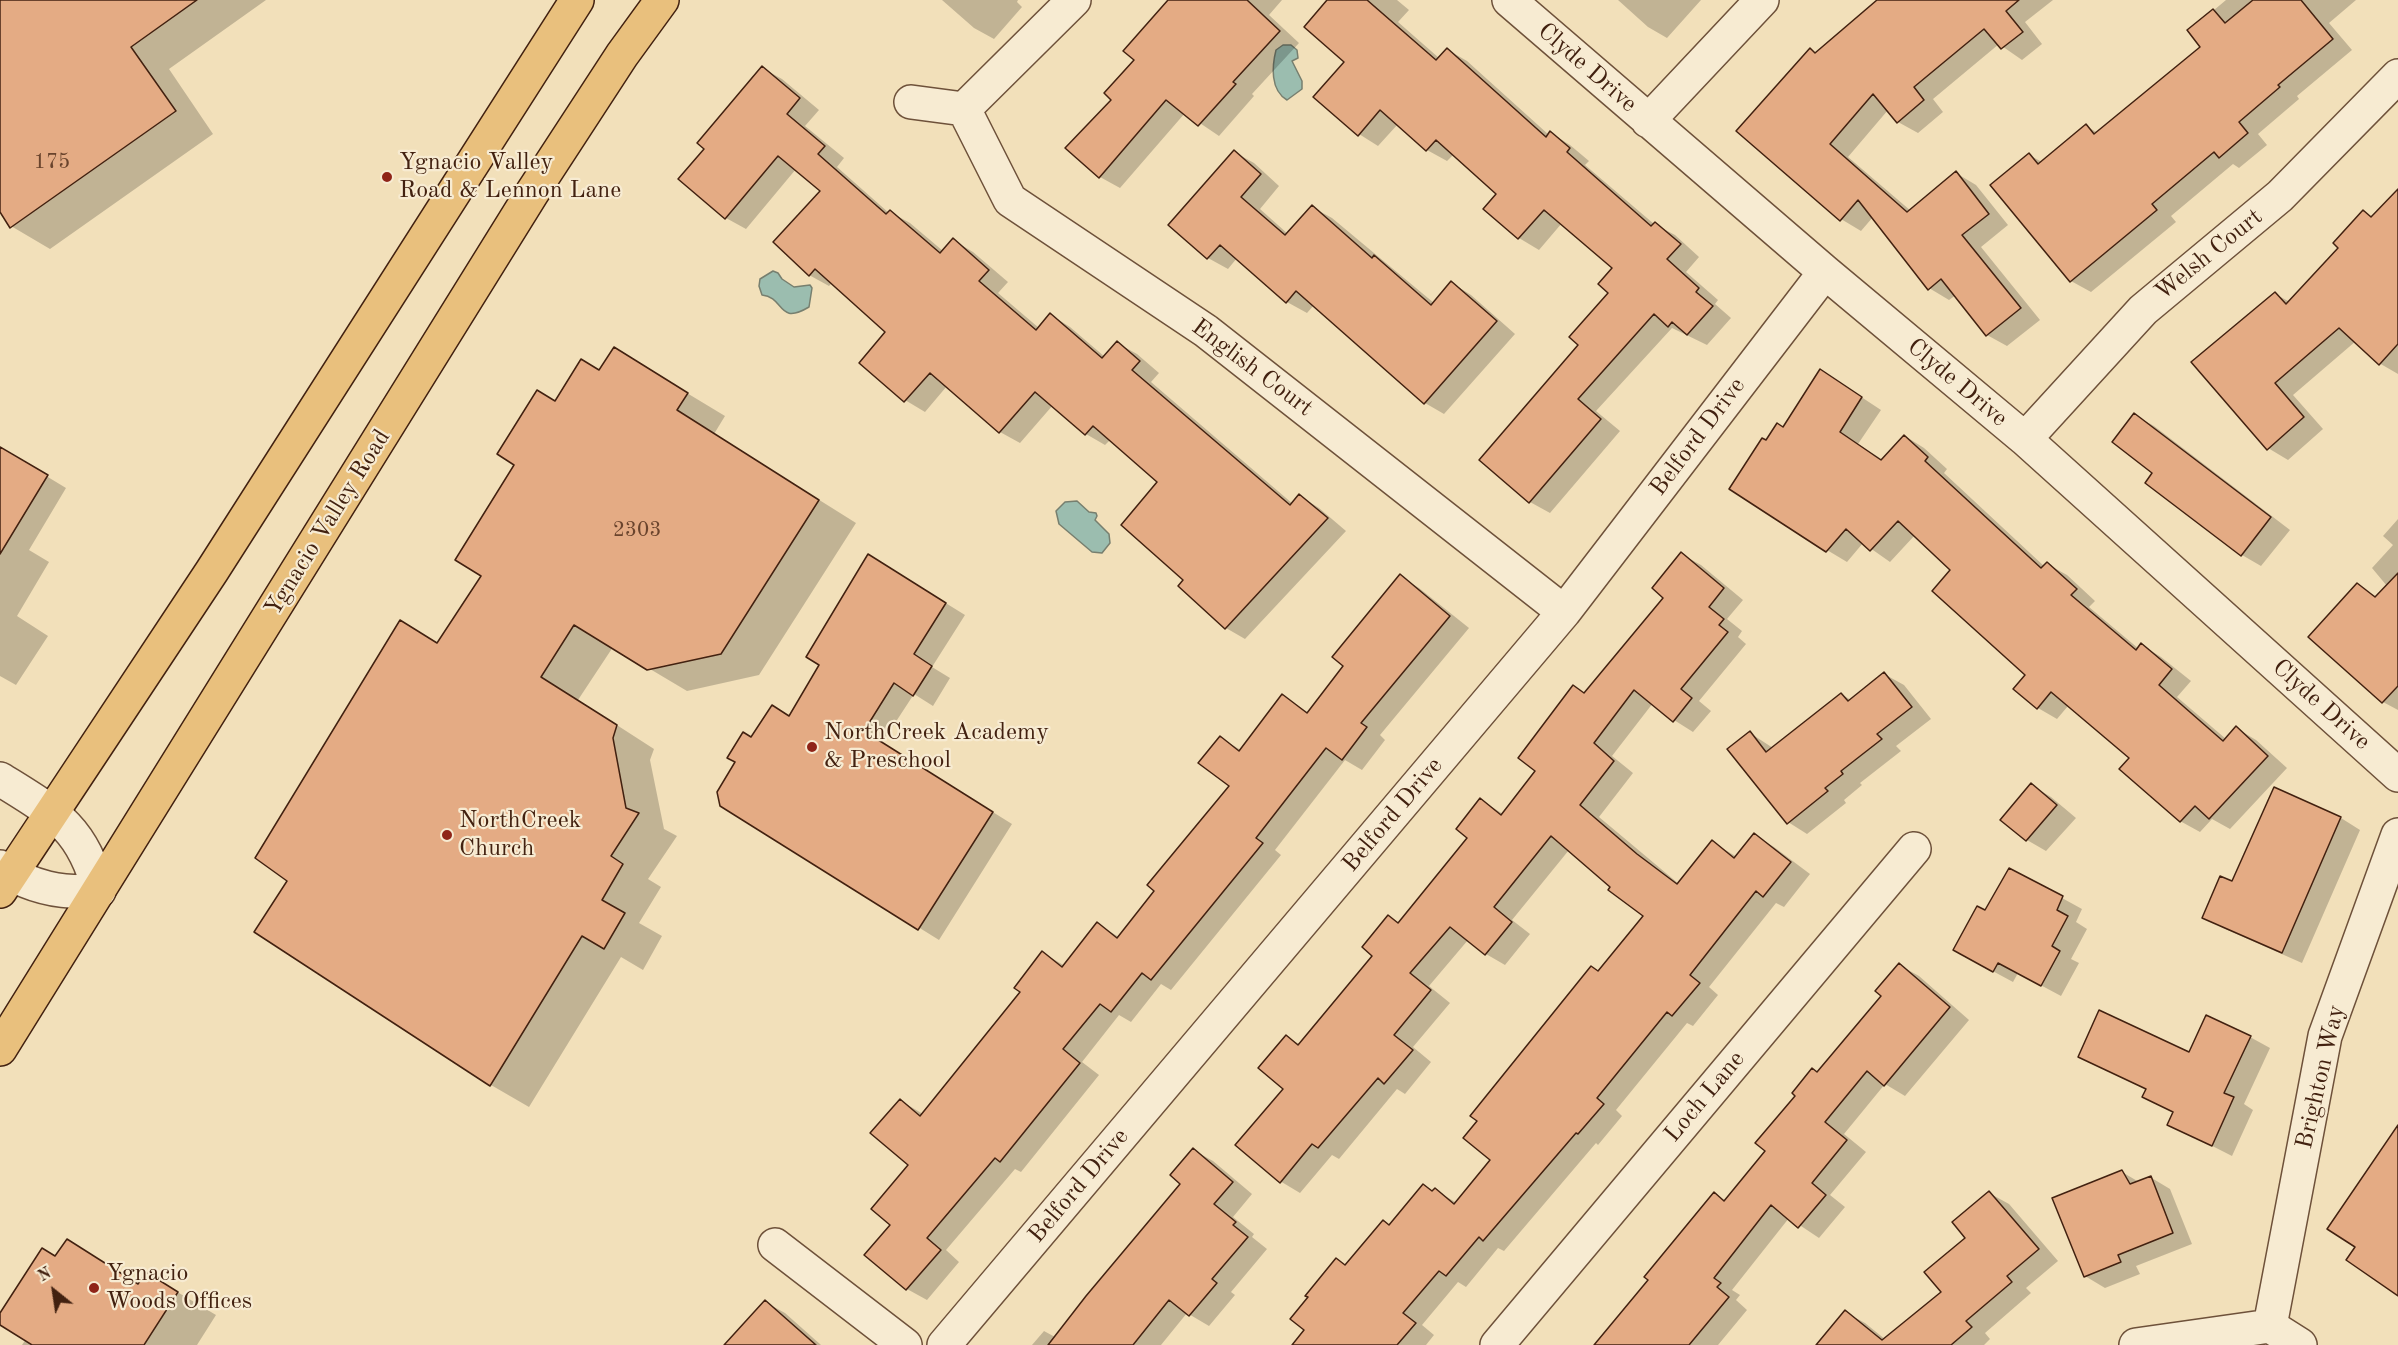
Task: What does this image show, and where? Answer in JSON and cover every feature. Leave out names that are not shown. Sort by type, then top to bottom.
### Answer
[{"type":"highway","points":[[4,877],[53,813],[212,571],[577,0]]},
{"type":"highway","name":"Ygnacio Valley Road","points":[[0,1049],[532,193],[622,55],[662,0]]},
{"type":"street","points":[[910,102],[964,109],[1074,0]]},
{"type":"street","name":"Clyde Drive","points":[[1509,0],[1825,272],[2025,440],[2398,775]]},
{"type":"street","points":[[1648,121],[1762,0]]},
{"type":"street","name":"Welsh Court","points":[[2025,440],[2143,310],[2280,196],[2398,76]]},
{"type":"street","name":"English Court","points":[[964,109],[1010,200],[1206,331],[1564,612]]},
{"type":"street","name":"Belford Drive","points":[[944,1345],[1564,612],[1825,272]]},
{"type":"street","points":[[0,779],[53,813],[70,829],[84,848],[93,868],[99,891],[76,893],[53,890],[4,877]]},
{"type":"street","name":"Brighton Way","points":[[2270,1326],[2325,1036],[2398,835]]},
{"type":"street","name":"Loch Lane","points":[[1497,1345],[1914,849]]},
{"type":"street","points":[[775,1245],[905,1345]]},
{"type":"street","points":[[2136,1345],[2270,1326],[2300,1345]]},
{"type":"shaded area","points":[[1283,45],[1291,45],[1297,50],[1298,58],[1292,61],[1302,81],[1302,89],[1287,100],[1281,96],[1274,77],[1276,50]]},
{"type":"shaded area","points":[[773,271],[794,287],[810,285],[812,288],[809,307],[799,312],[786,312],[775,300],[762,295],[759,286],[760,279]]},
{"type":"shaded area","points":[[1077,501],[1089,512],[1096,513],[1095,520],[1109,534],[1110,543],[1102,553],[1092,552],[1059,524],[1056,511],[1065,502]]},
{"type":"building","points":[[0,0],[197,0],[131,47],[176,111],[10,228],[0,212]]},
{"type":"building","points":[[1168,0],[1247,0],[1280,31],[1233,82],[1236,84],[1198,126],[1166,100],[1099,178],[1065,148],[1111,100],[1104,93],[1134,60],[1123,51]]},
{"type":"building","points":[[1327,0],[1367,0],[1436,60],[1447,48],[1546,137],[1550,131],[1570,148],[1567,152],[1651,226],[1655,222],[1681,244],[1667,259],[1699,288],[1696,292],[1713,306],[1687,335],[1672,322],[1668,327],[1654,314],[1578,399],[1601,419],[1529,503],[1479,460],[1578,345],[1569,337],[1608,293],[1598,284],[1612,268],[1544,210],[1518,239],[1483,209],[1496,194],[1436,140],[1426,151],[1380,110],[1358,136],[1313,97],[1344,62],[1304,27]]},
{"type":"building","points":[[1877,0],[2019,0],[2006,11],[2023,32],[2001,49],[1984,29],[1914,87],[1924,100],[1897,123],[1873,94],[1830,144],[1907,212],[1956,171],[1989,214],[1962,235],[2021,308],[1986,336],[1941,279],[1928,290],[1858,200],[1840,221],[1736,131],[1810,48],[1815,53]]},
{"type":"building","points":[[2253,0],[2301,0],[2333,39],[2278,85],[2280,87],[2239,122],[2248,133],[2219,158],[2214,152],[2152,204],[2157,210],[2070,282],[1990,185],[2029,153],[2038,164],[2086,124],[2094,134],[2200,47],[2187,30],[2213,9],[2225,23]]},
{"type":"building","points":[[762,66],[800,98],[787,114],[825,146],[818,154],[886,214],[890,210],[940,253],[953,238],[989,270],[979,281],[1036,330],[1050,313],[1102,358],[1117,341],[1140,361],[1132,370],[1290,505],[1299,494],[1328,518],[1225,629],[1178,586],[1183,580],[1121,525],[1157,482],[1093,426],[1085,435],[1035,392],[999,433],[930,373],[904,402],[859,363],[885,332],[815,269],[809,276],[773,242],[820,191],[778,156],[725,219],[678,179],[704,149],[697,143]]},
{"type":"building","points":[[1234,150],[1261,174],[1241,197],[1285,235],[1312,205],[1372,258],[1374,255],[1431,305],[1451,281],[1497,321],[1424,404],[1296,291],[1286,303],[1220,245],[1207,259],[1168,225]]},
{"type":"building","points":[[2398,189],[2398,344],[2379,365],[2339,328],[2275,383],[2304,417],[2267,450],[2191,362],[2275,292],[2286,304],[2338,248],[2333,243],[2363,210],[2371,217]]},
{"type":"building","name":"NorthCreek Church","points":[[614,347],[688,393],[677,410],[819,500],[721,654],[647,670],[574,625],[541,677],[617,725],[613,738],[626,808],[639,813],[611,856],[623,864],[602,900],[625,913],[604,949],[582,936],[490,1086],[254,932],[287,881],[255,858],[400,620],[437,643],[481,576],[455,560],[514,465],[497,454],[537,390],[555,401],[581,359],[599,370]]},
{"type":"building","points":[[1820,369],[1862,397],[1840,432],[1881,460],[1904,435],[1928,457],[1925,461],[2041,568],[2047,562],[2077,589],[2071,595],[2136,650],[2141,643],[2172,669],[2159,685],[2223,741],[2236,726],[2268,756],[2209,819],[2195,806],[2180,822],[2119,769],[2129,758],[2051,692],[2037,709],[2013,689],[2025,675],[1932,591],[1950,570],[1898,521],[1870,551],[1846,529],[1826,552],[1729,489],[1762,438],[1766,440],[1777,423],[1783,427]]},
{"type":"building","points":[[2134,413],[2271,517],[2241,556],[2145,483],[2152,473],[2112,442]]},
{"type":"building","points":[[0,447],[48,475],[0,554]]},
{"type":"building","points":[[1681,552],[1724,588],[1709,607],[1724,619],[1719,625],[1728,632],[1681,689],[1692,698],[1673,722],[1634,690],[1594,743],[1614,761],[1580,805],[1637,854],[1677,884],[1712,840],[1734,858],[1754,833],[1791,862],[1763,897],[1756,891],[1690,975],[1700,983],[1672,1016],[1667,1012],[1597,1098],[1604,1104],[1483,1241],[1479,1237],[1446,1276],[1439,1271],[1403,1313],[1416,1323],[1397,1345],[1292,1345],[1304,1330],[1290,1319],[1308,1297],[1305,1296],[1336,1258],[1345,1265],[1383,1220],[1389,1225],[1423,1184],[1432,1191],[1435,1188],[1454,1204],[1490,1160],[1463,1138],[1477,1121],[1470,1116],[1591,966],[1598,971],[1643,916],[1608,890],[1610,887],[1551,836],[1494,907],[1512,922],[1485,955],[1450,927],[1410,973],[1431,990],[1394,1035],[1413,1050],[1384,1084],[1378,1078],[1318,1148],[1312,1144],[1280,1183],[1235,1145],[1283,1089],[1258,1068],[1286,1035],[1298,1045],[1372,956],[1362,947],[1388,915],[1398,923],[1467,838],[1456,829],[1480,798],[1501,815],[1535,771],[1518,758],[1573,685],[1584,693],[1663,598],[1652,588]]},
{"type":"building","name":"NorthCreek Academy & Preschool","points":[[868,554],[946,603],[914,654],[932,666],[913,696],[894,683],[864,731],[993,812],[918,930],[720,806],[717,792],[735,762],[727,758],[743,732],[751,737],[772,705],[789,716],[819,665],[806,657]]},
{"type":"building","points":[[2398,573],[2398,686],[2382,703],[2308,637],[2357,583],[2375,597]]},
{"type":"building","points":[[1400,574],[1450,616],[1361,723],[1367,727],[1342,760],[1326,748],[1256,838],[1263,843],[1151,980],[1142,973],[1111,1012],[1100,1004],[1063,1049],[1080,1063],[1000,1162],[995,1158],[927,1238],[941,1250],[906,1290],[864,1255],[890,1225],[871,1209],[908,1165],[870,1133],[900,1099],[920,1116],[1020,992],[1014,988],[1042,951],[1062,967],[1097,922],[1117,938],[1154,891],[1147,885],[1229,786],[1198,763],[1220,736],[1239,751],[1282,694],[1307,713],[1343,666],[1332,657]]},
{"type":"building","points":[[1884,672],[1912,707],[1877,734],[1882,739],[1841,771],[1843,774],[1825,788],[1828,791],[1787,824],[1727,749],[1750,731],[1766,752],[1841,693],[1848,701]]},
{"type":"building","points":[[2031,783],[2057,805],[2026,841],[2000,820]]},
{"type":"building","points":[[2274,787],[2341,817],[2282,953],[2202,918],[2220,876],[2232,881]]},
{"type":"building","points":[[2009,868],[2063,896],[2057,910],[2068,916],[2052,946],[2060,951],[2041,986],[1998,963],[1993,972],[1953,950],[1977,906],[1985,910]]},
{"type":"building","points":[[1899,963],[1950,1007],[1884,1086],[1867,1071],[1825,1122],[1847,1140],[1812,1183],[1826,1195],[1798,1228],[1771,1205],[1714,1278],[1721,1283],[1717,1287],[1729,1297],[1689,1345],[1594,1345],[1648,1280],[1644,1277],[1714,1192],[1724,1201],[1765,1151],[1755,1143],[1795,1096],[1792,1093],[1812,1068],[1817,1072],[1881,996],[1875,991]]},
{"type":"building","points":[[2099,1010],[2189,1052],[2206,1015],[2251,1036],[2224,1093],[2234,1097],[2212,1146],[2167,1125],[2173,1112],[2142,1097],[2146,1089],[2078,1057]]},
{"type":"building","points":[[2398,1125],[2398,1296],[2346,1260],[2355,1247],[2327,1229]]},
{"type":"building","points":[[1193,1148],[1233,1182],[1214,1204],[1236,1222],[1233,1225],[1248,1237],[1212,1279],[1217,1283],[1189,1316],[1169,1300],[1133,1345],[1048,1345],[1180,1184],[1170,1175]]},
{"type":"building","points":[[2122,1170],[2130,1184],[2151,1176],[2173,1233],[2118,1255],[2121,1262],[2084,1277],[2052,1198]]},
{"type":"building","points":[[1989,1191],[2039,1249],[2007,1276],[2012,1282],[1966,1321],[1972,1327],[1951,1345],[1816,1345],[1845,1310],[1882,1340],[1941,1292],[1924,1272],[1965,1238],[1952,1222]]},
{"type":"building","name":"Ygnacio Woods Offices","points":[[67,1239],[138,1284],[146,1272],[178,1292],[144,1345],[32,1345],[0,1325],[0,1313],[42,1248],[55,1256]]},
{"type":"building","points":[[765,1300],[816,1345],[724,1345]]},
{"type":"place","name":"Ygnacio Valley Road & Lennon Lane","points":[[387,177]]},
{"type":"place","name":"NorthCreek Academy & Preschool","points":[[812,747]]},
{"type":"place","name":"NorthCreek Church","points":[[447,835]]},
{"type":"place","name":"Ygnacio Woods Offices","points":[[94,1288]]}]
